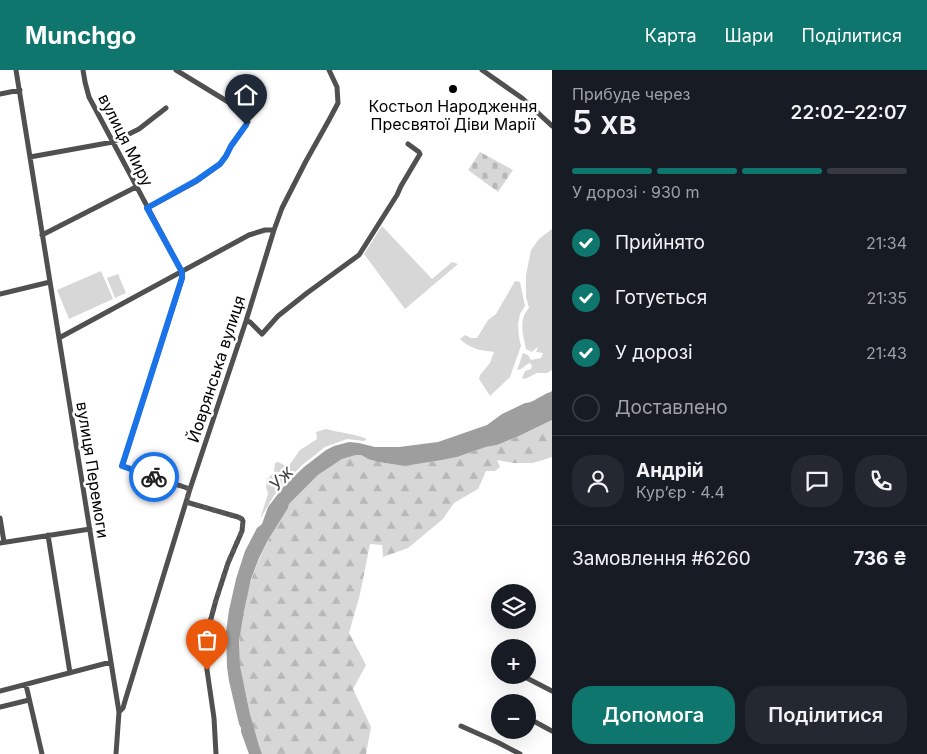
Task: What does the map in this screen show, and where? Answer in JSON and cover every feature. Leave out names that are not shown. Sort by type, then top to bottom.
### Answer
[{"type":"street","name":"вулиця Перемоги","points":[[16,70],[119,712],[116,754]]},
{"type":"street","name":"вулиця Миру","points":[[83,70],[89,97],[182,272]]},
{"type":"street","points":[[147,208],[197,180],[220,164],[248,122],[243,111],[176,70]]},
{"type":"street","name":"Йоврянська вулиця","points":[[119,712],[123,708],[190,489],[274,230],[282,208],[336,107],[338,97],[329,70]]},
{"type":"street","points":[[482,70],[522,98],[552,126]]},
{"type":"street","points":[[0,94],[20,90]]},
{"type":"street","points":[[30,157],[113,142],[139,129],[166,108]]},
{"type":"street","points":[[246,321],[250,322],[262,334],[278,316],[359,255],[397,195],[420,154],[408,144]]},
{"type":"street","points":[[42,235],[136,187]]},
{"type":"street","points":[[59,338],[249,235],[265,230],[274,230]]},
{"type":"street","points":[[182,272],[182,278],[122,466],[190,489]]},
{"type":"street","points":[[0,294],[50,282]]},
{"type":"street","points":[[186,502],[238,517],[243,521],[242,531],[228,563],[206,637],[207,670],[214,718],[216,754]]},
{"type":"street","points":[[0,518],[2,542],[90,529]]},
{"type":"street","points":[[48,535],[70,673]]},
{"type":"street","points":[[0,691],[111,662]]},
{"type":"street","points":[[536,683],[552,691]]},
{"type":"street","points":[[26,685],[42,754]]},
{"type":"street","points":[[0,707],[29,700]]},
{"type":"street","points":[[536,722],[552,731]]},
{"type":"street","points":[[461,726],[520,754]]},
{"type":"green space","points":[[480,152],[513,170],[498,192],[468,170]]},
{"type":"green space","points":[[382,226],[432,279],[452,262],[458,264],[405,309],[364,254]]},
{"type":"green space","points":[[552,229],[552,370],[547,373],[537,373],[525,379],[522,378],[525,371],[531,369],[532,365],[529,363],[517,370],[523,353],[528,355],[531,360],[541,358],[543,353],[536,352],[538,347],[532,352],[526,349],[522,323],[529,308],[526,297],[526,275],[531,250],[539,239]]},
{"type":"green space","points":[[101,271],[113,299],[69,319],[57,290]]},
{"type":"green space","points":[[118,274],[126,293],[115,298],[107,278]]},
{"type":"green space","points":[[515,281],[520,282],[525,306],[520,314],[518,324],[521,346],[510,377],[490,396],[479,379],[490,363],[494,352],[475,348],[460,339],[465,335],[477,338],[488,320],[496,314]]},
{"type":"green space","points":[[552,420],[552,457],[533,463],[513,463],[497,460],[500,467],[495,471],[486,471],[478,489],[454,503],[443,519],[408,548],[383,557],[382,545],[370,544],[360,594],[349,633],[366,665],[353,689],[371,727],[366,754],[262,754],[255,734],[241,670],[239,645],[241,624],[250,583],[257,563],[289,504],[318,475],[342,459],[361,455],[378,462],[405,466],[442,460],[497,445]]},
{"type":"green space","points":[[326,429],[357,435],[367,439],[364,441],[347,439],[325,447],[301,466],[275,494],[260,519],[268,494],[267,479],[274,473],[275,463],[278,462],[288,467],[300,450],[317,439],[316,432]]},
{"type":"shaded area","points":[[552,391],[552,420],[519,436],[457,457],[405,466],[378,462],[361,455],[342,459],[318,475],[289,504],[268,540],[251,579],[239,641],[240,666],[250,714],[262,754],[249,754],[241,732],[229,681],[226,632],[236,579],[245,551],[257,528],[262,524],[268,507],[284,486],[304,467],[334,446],[349,442],[375,447],[399,447],[438,442],[487,425],[502,414]]},
{"type":"way so far","points":[[154,477],[190,489],[186,502],[238,517],[243,521],[242,531],[228,563],[206,637],[207,670]]},
{"type":"place","name":"Костьол Народження Пресвятої Діви Марії","points":[[453,89]]},
{"type":"route","points":[[154,477],[122,466],[182,278],[182,272],[147,208],[197,180],[220,164],[246,125]]},
{"type":"water label","name":"Уж","points":[[281,478]]}]
